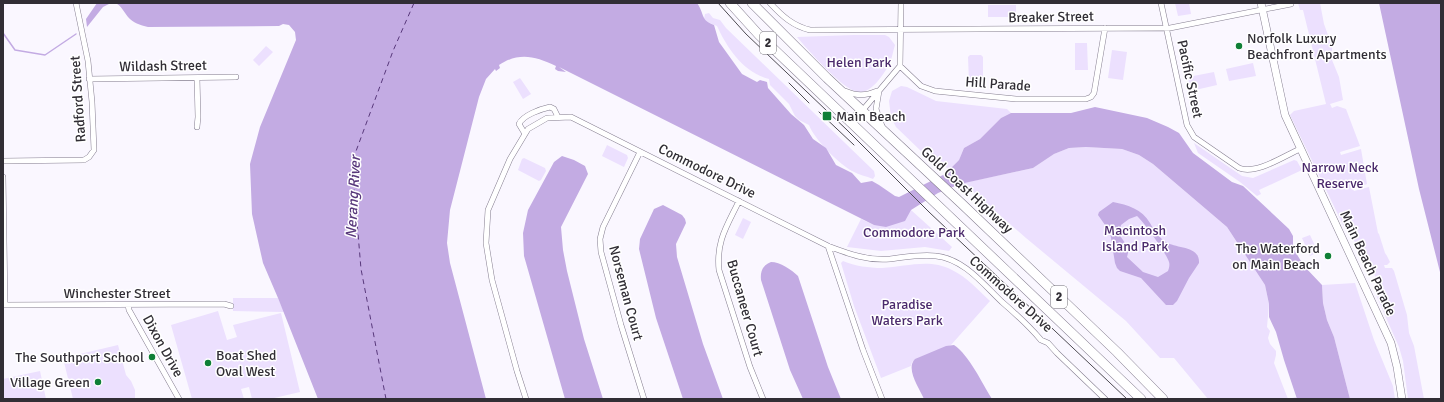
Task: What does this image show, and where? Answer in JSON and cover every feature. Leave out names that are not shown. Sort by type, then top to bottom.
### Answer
[{"type":"highway","name":"2","points":[[730,3],[759,35],[1141,399]]},
{"type":"highway","name":"Gold Coast Highway","points":[[752,3],[838,89],[954,197],[1132,367],[1163,399]]},
{"type":"main road","points":[[850,122],[862,111]]},
{"type":"street","name":"Radford Street","points":[[3,161],[76,161],[84,160],[89,157],[94,150],[92,102],[88,61],[76,3]]},
{"type":"street","name":"Breaker Street","points":[[770,3],[783,17],[799,27],[810,30],[1175,28],[1262,6],[1291,4]]},
{"type":"street","points":[[862,111],[900,66],[901,3]]},
{"type":"street","name":"Pacific Street","points":[[1161,3],[1184,112],[1189,130],[1194,137],[1239,168],[1246,170],[1254,170],[1300,149]]},
{"type":"street","name":"Main Beach Parade","points":[[1262,6],[1285,115],[1391,343],[1397,367],[1402,399]]},
{"type":"street","name":"Hill Parade","points":[[900,66],[915,81],[928,89],[935,91],[1016,99],[1086,99],[1091,97],[1095,86],[1105,28]]},
{"type":"street","name":"Wildash Street","points":[[89,79],[236,77]]},
{"type":"street","points":[[197,78],[197,127]]},
{"type":"street","points":[[838,89],[862,96],[869,95],[880,90]]},
{"type":"street","points":[[880,90],[876,109],[884,131]]},
{"type":"street","points":[[525,134],[520,124],[523,119],[550,107],[554,109],[558,117]]},
{"type":"street","name":"Commodore Drive","points":[[526,399],[492,280],[486,243],[488,210],[510,159],[528,129],[546,118],[571,116],[828,246],[849,254],[862,258],[889,259],[927,255],[937,256],[955,262],[970,271],[1041,340],[1048,343],[1105,399]]},
{"type":"street","name":"Norseman Court","points":[[640,152],[603,227],[600,239],[601,252],[621,325],[644,399]]},
{"type":"street","points":[[3,177],[4,305]]},
{"type":"street","name":"Buccaneer Court","points":[[739,201],[720,242],[718,256],[719,270],[750,367],[763,399]]},
{"type":"street","points":[[828,246],[863,350],[882,399]]},
{"type":"street","name":"Dixon Drive","points":[[128,304],[129,310],[179,399]]},
{"type":"street","name":"Winchester Street","points":[[4,305],[224,304],[231,306]]},
{"type":"green space","points":[[1175,3],[1189,3],[1191,14],[1178,16]]},
{"type":"green space","name":"Narrow Neck Reserve","points":[[1298,3],[1320,3],[1324,24],[1332,46],[1332,60],[1339,77],[1343,100],[1330,104],[1332,108],[1337,106],[1346,109],[1360,146],[1340,152],[1341,155],[1361,149],[1367,184],[1353,189],[1354,191],[1369,187],[1378,233],[1390,262],[1387,265],[1384,265],[1385,268],[1392,268],[1394,271],[1407,315],[1409,333],[1414,346],[1424,399],[1408,399],[1403,361],[1399,347],[1376,295],[1380,294],[1372,266],[1343,225],[1290,115],[1294,111],[1326,104],[1303,10],[1300,10]]},
{"type":"green space","points":[[988,5],[1016,5],[1016,17],[988,17]]},
{"type":"green space","points":[[709,13],[713,18],[720,20],[726,28],[874,171],[875,176],[873,179],[857,174],[847,168],[828,151],[816,137],[809,125],[799,120],[795,116],[789,104],[770,85],[769,79],[752,71],[737,58],[726,43],[717,26],[707,22],[704,19],[705,14]]},
{"type":"green space","name":"Helen Park","points":[[885,35],[889,37],[895,45],[890,63],[883,74],[872,87],[863,92],[852,90],[844,85],[826,69],[797,37]]},
{"type":"green space","points":[[1075,43],[1087,43],[1088,70],[1075,70]]},
{"type":"green space","points":[[266,46],[273,52],[259,66],[253,60]]},
{"type":"green space","points":[[1112,50],[1127,52],[1123,80],[1108,78]]},
{"type":"green space","points":[[970,55],[981,55],[983,57],[983,81],[981,84],[971,84],[969,82],[968,57]]},
{"type":"green space","points":[[1253,63],[1256,76],[1229,81],[1226,69]]},
{"type":"green space","points":[[1214,72],[1217,85],[1191,91],[1188,77]]},
{"type":"green space","points":[[520,78],[531,94],[523,99],[513,82]]},
{"type":"green space","points":[[901,86],[907,87],[936,101],[1007,109],[1011,113],[1001,118],[980,139],[964,148],[959,160],[949,170],[940,161],[922,152],[896,127],[891,117],[889,101],[892,91]]},
{"type":"green space","points":[[1194,143],[1242,176],[1253,178],[1294,160],[1297,161],[1302,170],[1259,190],[1261,194],[1257,196],[1240,182],[1198,153]]},
{"type":"green space","points":[[607,145],[627,155],[628,158],[624,167],[602,156]]},
{"type":"green space","name":"Macintosh Island Park","points":[[1086,147],[1122,149],[1139,155],[1153,164],[1227,227],[1265,285],[1269,304],[1267,327],[1270,331],[1268,338],[1270,344],[1276,351],[1274,363],[1288,399],[1208,399],[1174,358],[1160,358],[1126,321],[1026,238],[963,183],[1033,168],[1054,154],[1069,148]]},
{"type":"green space","points":[[524,158],[545,168],[546,171],[541,180],[539,181],[518,170],[522,159]]},
{"type":"green space","name":"Commodore Park","points":[[911,210],[952,247],[949,251],[925,247],[881,251],[847,247],[861,219],[874,225]]},
{"type":"green space","points":[[743,218],[751,222],[743,239],[735,235]]},
{"type":"green space","points":[[1310,235],[1318,252],[1310,256],[1302,238]]},
{"type":"green space","name":"Paradise Waters Park","points":[[843,261],[877,268],[917,264],[935,264],[943,266],[963,276],[990,301],[951,345],[912,362],[911,366],[881,378],[854,306],[841,263]]},
{"type":"green space","points":[[1355,283],[1374,340],[1393,386],[1395,399],[1350,399],[1334,337],[1327,320],[1323,303],[1322,285]]},
{"type":"green space","points":[[233,298],[278,298],[284,312],[233,311]]},
{"type":"green space","points":[[218,311],[227,340],[237,337],[233,325],[281,313],[300,392],[270,399],[252,399],[249,387],[241,389],[244,399],[192,399],[171,325]]},
{"type":"green space","name":"Village Green","points":[[118,345],[126,375],[131,381],[135,390],[135,399],[73,399],[63,358]]},
{"type":"green space","points":[[40,371],[46,399],[3,399],[3,379]]},
{"type":"water","points":[[97,3],[111,3],[103,7],[87,27],[86,19]]},
{"type":"water","name":"Nerang River","points":[[115,3],[697,3],[705,19],[714,25],[719,42],[742,74],[757,82],[760,80],[767,82],[768,88],[791,114],[804,125],[813,139],[826,148],[836,165],[852,173],[861,183],[872,181],[899,197],[945,174],[959,160],[964,148],[980,139],[1001,118],[1011,113],[1071,113],[1095,107],[1147,118],[1179,133],[1193,153],[1232,182],[1243,186],[1289,229],[1293,236],[1293,248],[1304,266],[1322,285],[1323,303],[1327,320],[1334,337],[1350,399],[1297,399],[1276,332],[1269,317],[1269,304],[1265,285],[1227,227],[1153,164],[1139,155],[1122,149],[1086,147],[1069,148],[1054,154],[1033,168],[960,184],[938,193],[911,210],[905,221],[886,227],[874,225],[559,67],[566,72],[558,71],[555,69],[556,66],[541,60],[520,57],[513,58],[499,65],[500,68],[496,71],[495,69],[486,79],[479,97],[450,210],[447,243],[450,263],[486,399],[318,399],[263,263],[252,214],[250,164],[260,127],[296,40],[295,32],[289,25],[283,24],[279,26],[148,27],[139,25],[132,21],[121,7]]},
{"type":"water","points":[[1379,3],[1441,3],[1441,276],[1419,189]]},
{"type":"water","points":[[562,156],[585,166],[588,174],[561,227],[567,271],[584,339],[603,399],[565,399],[524,256],[523,233],[528,210],[554,162]]},
{"type":"water","points":[[1113,202],[1134,208],[1147,218],[1157,234],[1163,240],[1170,244],[1187,248],[1196,253],[1199,263],[1177,301],[1173,305],[1166,305],[1141,278],[1120,271],[1117,268],[1110,232],[1098,215],[1099,212]],"holes":[[[1137,216],[1160,245],[1169,262],[1168,271],[1158,277],[1143,272],[1127,257],[1129,249],[1119,234],[1121,225],[1129,219]]]},
{"type":"water","points":[[663,205],[682,215],[685,219],[686,223],[676,244],[677,257],[703,344],[723,399],[683,399],[656,318],[639,249],[640,239],[654,209]]},
{"type":"water","points":[[771,262],[778,263],[786,267],[798,276],[828,367],[841,399],[803,399],[790,370],[761,280],[763,269]]},
{"type":"water","points":[[954,345],[970,362],[992,399],[924,399],[912,373],[912,363],[915,359],[946,346]]},
{"type":"waterway","points":[[3,33],[15,50],[45,55],[76,34]]},
{"type":"ferry route","points":[[386,399],[361,269],[352,162],[393,51],[414,3]]},
{"type":"tram line","points":[[718,3],[746,34],[847,130],[929,212],[1127,399]]},
{"type":"tram line","points":[[789,83],[809,103]]},
{"type":"tram line","points":[[819,112],[854,145]]},
{"type":"place","name":"Norfolk Luxury Beachfront Apartments","points":[[1239,46]]},
{"type":"place","name":"Main Beach","points":[[827,116]]},
{"type":"place","name":"The Waterford on Main Beach","points":[[1328,256]]},
{"type":"place","name":"The Southport School","points":[[152,357]]},
{"type":"place","name":"Boat Shed Oval West","points":[[208,363]]},
{"type":"place","name":"Village Green","points":[[98,382]]}]
